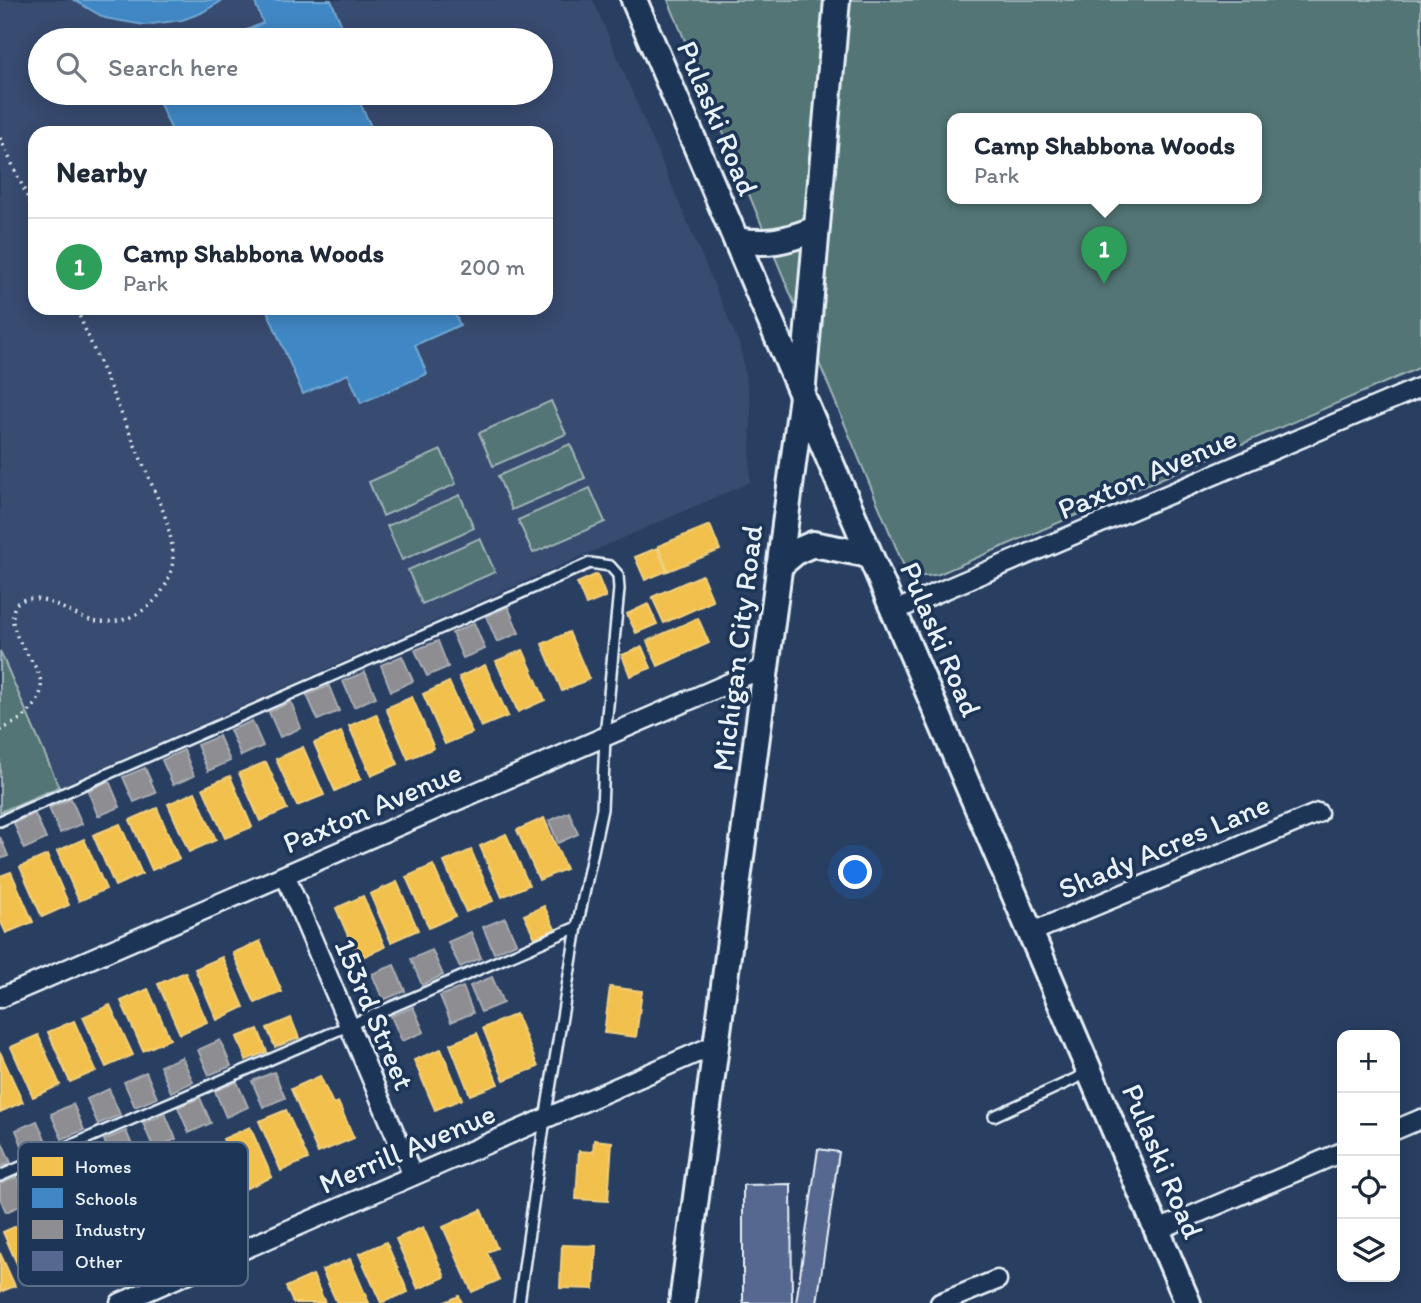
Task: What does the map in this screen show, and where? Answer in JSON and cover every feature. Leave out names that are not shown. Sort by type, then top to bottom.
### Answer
[{"type":"street","name":"Pulaski Road","points":[[634,0],[1188,1303]]},
{"type":"street","name":"Michigan City Road","points":[[682,1303],[802,396],[837,0]]},
{"type":"street","points":[[736,240],[761,244],[785,241],[816,229]]},
{"type":"street","name":"Paxton Avenue","points":[[894,611],[1421,387]]},
{"type":"street","points":[[779,566],[797,551],[813,544],[870,555]]},
{"type":"street","name":"Paxton Avenue","points":[[0,998],[766,667]]},
{"type":"street","name":"Shady Acres Lane","points":[[1032,932],[1318,813]]},
{"type":"street","name":"153rd Street","points":[[285,875],[413,1176]]},
{"type":"street","name":"Merrill Avenue","points":[[248,1248],[718,1044]]},
{"type":"street","points":[[1400,1128],[1421,1119]]},
{"type":"street","points":[[1157,1230],[1337,1154]]},
{"type":"street","points":[[940,1303],[997,1280]]},
{"type":"street","name":"Merrill Avenue","points":[[120,1303],[159,1286]]},
{"type":"lane","points":[[0,821],[590,563],[610,566],[618,575],[619,589],[605,737],[602,809],[577,927],[545,1119],[519,1303]]},
{"type":"lane","points":[[80,1142],[577,927]]},
{"type":"lane","points":[[993,1116],[1092,1072]]},
{"type":"lane","points":[[0,1177],[18,1169]]},
{"type":"path","points":[[0,138],[28,198]]},
{"type":"path","points":[[9,611],[18,602],[36,598],[82,619],[113,622],[129,618],[159,597],[167,582],[173,557],[171,536],[164,513],[79,315]]},
{"type":"path","points":[[0,731],[28,713],[34,705],[37,695],[36,682],[30,671]]},
{"type":"shaded area","points":[[0,0],[593,0],[740,346],[751,406],[750,482],[59,787],[0,651]]},
{"type":"green space","points":[[668,0],[1421,0],[1421,367],[939,574],[913,574],[905,569]]},
{"type":"green space","points":[[551,401],[566,434],[493,466],[479,433]]},
{"type":"green space","points":[[570,444],[585,478],[512,510],[498,476]]},
{"type":"green space","points":[[441,450],[456,484],[383,516],[369,482]]},
{"type":"green space","points":[[590,488],[605,522],[533,553],[518,520]]},
{"type":"green space","points":[[460,495],[474,528],[402,560],[387,526]]},
{"type":"green space","points":[[480,538],[495,572],[422,604],[408,570]]},
{"type":"green space","points":[[0,651],[59,787],[0,812]]},
{"type":"building: Homes","points":[[710,525],[720,550],[668,571],[658,546]]},
{"type":"building: Homes","points":[[657,548],[667,571],[645,580],[635,557]]},
{"type":"building: Homes","points":[[597,574],[606,597],[586,605],[577,583]]},
{"type":"building: Homes","points":[[702,575],[713,601],[664,623],[652,597]]},
{"type":"building: Homes","points":[[648,604],[657,624],[636,633],[627,614]]},
{"type":"building: Homes","points":[[698,618],[709,643],[658,666],[647,641]]},
{"type":"building: Homes","points":[[569,632],[589,679],[562,691],[542,644]]},
{"type":"building: Homes","points":[[642,647],[651,668],[630,676],[622,655]]},
{"type":"building: Homes","points":[[523,650],[545,700],[518,712],[496,661]]},
{"type":"building: Homes","points":[[485,665],[508,716],[481,727],[459,677]]},
{"type":"building: Homes","points":[[449,682],[472,733],[445,744],[423,694]]},
{"type":"building: Homes","points":[[412,697],[434,748],[408,759],[386,708]]},
{"type":"building: Homes","points":[[376,714],[398,764],[371,776],[349,726]]},
{"type":"building: Homes","points":[[341,732],[361,779],[335,791],[314,743]]},
{"type":"building: Homes","points":[[303,747],[324,795],[297,806],[276,759]]},
{"type":"building: Homes","points":[[266,762],[287,809],[260,821],[239,773]]},
{"type":"building: Homes","points":[[230,776],[252,827],[225,838],[203,788]]},
{"type":"building: Homes","points":[[195,792],[216,840],[189,852],[168,804]]},
{"type":"building: Homes","points":[[157,808],[179,859],[152,870],[130,820]]},
{"type":"building: Homes","points":[[544,818],[566,869],[539,880],[517,830]]},
{"type":"building: Homes","points":[[120,824],[142,874],[115,886],[93,835]]},
{"type":"building: Homes","points":[[506,834],[529,885],[502,897],[480,846]]},
{"type":"building: Homes","points":[[84,839],[106,889],[79,901],[57,851]]},
{"type":"building: Homes","points":[[471,850],[493,901],[466,912],[444,862]]},
{"type":"building: Homes","points":[[47,855],[69,905],[42,917],[20,867]]},
{"type":"building: Homes","points":[[433,865],[455,916],[429,928],[406,877]]},
{"type":"building: Homes","points":[[11,872],[33,922],[6,933],[0,920],[0,876]]},
{"type":"building: Homes","points":[[397,882],[418,930],[391,942],[370,894]]},
{"type":"building: Homes","points":[[363,896],[385,947],[358,959],[336,908]]},
{"type":"building: Homes","points":[[544,906],[555,929],[535,938],[524,915]]},
{"type":"building: Homes","points":[[260,941],[282,992],[255,1003],[233,953]]},
{"type":"building: Homes","points":[[222,957],[244,1007],[217,1020],[195,969]]},
{"type":"building: Homes","points":[[185,972],[207,1022],[180,1034],[158,984]]},
{"type":"building: Homes","points":[[610,987],[642,991],[636,1037],[604,1033]]},
{"type":"building: Homes","points":[[148,989],[170,1039],[143,1051],[121,1001]]},
{"type":"building: Homes","points":[[110,1005],[133,1055],[106,1067],[83,1017]]},
{"type":"building: Homes","points":[[516,1014],[538,1067],[504,1080],[483,1028]]},
{"type":"building: Homes","points":[[291,1018],[299,1038],[275,1047],[267,1028]]},
{"type":"building: Homes","points":[[74,1021],[96,1071],[70,1082],[48,1032]]},
{"type":"building: Homes","points":[[258,1029],[267,1052],[246,1060],[237,1037]]},
{"type":"building: Homes","points":[[477,1033],[498,1084],[470,1095],[450,1044]]},
{"type":"building: Homes","points":[[38,1035],[60,1085],[33,1097],[11,1047]]},
{"type":"building: Homes","points":[[441,1049],[462,1099],[435,1110],[414,1060]]},
{"type":"building: Homes","points":[[0,1052],[23,1102],[0,1112]]},
{"type":"building: Homes","points":[[320,1076],[333,1104],[338,1102],[354,1138],[318,1153],[291,1089]]},
{"type":"building: Homes","points":[[286,1110],[308,1159],[281,1171],[259,1121]]},
{"type":"building: Homes","points":[[250,1127],[272,1177],[248,1188],[248,1142],[224,1142],[223,1139]]},
{"type":"building: Homes","points":[[594,1140],[612,1142],[608,1201],[576,1199],[579,1151],[593,1152]]},
{"type":"building: Homes","points":[[481,1210],[497,1248],[487,1252],[499,1280],[472,1292],[443,1227]]},
{"type":"building: Homes","points":[[18,1225],[18,1266],[3,1232]]},
{"type":"building: Homes","points":[[423,1227],[445,1277],[418,1289],[396,1239]]},
{"type":"building: Homes","points":[[386,1242],[408,1292],[381,1303],[359,1254]]},
{"type":"building: Homes","points":[[562,1245],[596,1246],[594,1289],[560,1288]]},
{"type":"building: Homes","points":[[0,1253],[15,1286],[0,1292]]},
{"type":"building: Homes","points":[[350,1259],[369,1303],[337,1303],[322,1270]]},
{"type":"building: Homes","points":[[313,1275],[325,1303],[293,1303],[286,1287]]},
{"type":"building: Homes","points":[[459,1296],[462,1303],[443,1303]]},
{"type":"building: Schools","points":[[74,0],[223,0],[182,20],[144,25],[105,18]]},
{"type":"building: Schools","points":[[254,0],[331,0],[343,28],[252,28],[263,23]]},
{"type":"building: Schools","points":[[160,105],[361,105],[371,126],[170,126]]},
{"type":"building: Schools","points":[[269,315],[455,315],[460,325],[415,345],[427,374],[361,403],[348,374],[303,394]]},
{"type":"building: Industry","points":[[508,607],[519,633],[497,642],[486,616]]},
{"type":"building: Industry","points":[[474,623],[485,649],[463,658],[452,633]]},
{"type":"building: Industry","points":[[438,641],[448,667],[427,676],[415,650]]},
{"type":"building: Industry","points":[[402,656],[413,681],[391,691],[381,665]]},
{"type":"building: Industry","points":[[365,672],[376,697],[354,707],[343,681]]},
{"type":"building: Industry","points":[[329,686],[339,711],[318,720],[307,695]]},
{"type":"building: Industry","points":[[291,702],[301,728],[280,737],[269,712]]},
{"type":"building: Industry","points":[[252,721],[263,746],[241,756],[230,730]]},
{"type":"building: Industry","points":[[219,736],[230,761],[208,771],[197,745]]},
{"type":"building: Industry","points":[[184,750],[194,776],[173,785],[162,760]]},
{"type":"building: Industry","points":[[145,768],[156,793],[134,802],[123,777]]},
{"type":"building: Industry","points":[[109,781],[120,807],[98,816],[88,791]]},
{"type":"building: Industry","points":[[71,799],[82,824],[60,833],[49,808]]},
{"type":"building: Industry","points":[[569,812],[578,834],[558,843],[549,821]]},
{"type":"building: Industry","points":[[35,814],[46,839],[24,849],[14,823]]},
{"type":"building: Industry","points":[[0,837],[8,856],[0,859]]},
{"type":"building: Industry","points":[[505,918],[516,943],[494,953],[483,927]]},
{"type":"building: Industry","points":[[471,932],[481,958],[460,967],[448,942]]},
{"type":"building: Industry","points":[[432,950],[443,975],[422,985],[411,959]]},
{"type":"building: Industry","points":[[394,965],[405,991],[383,1000],[372,974]]},
{"type":"building: Industry","points":[[492,977],[503,1003],[481,1012],[470,986]]},
{"type":"building: Industry","points":[[463,987],[473,1013],[451,1022],[440,996]]},
{"type":"building: Industry","points":[[413,1007],[424,1032],[402,1041],[391,1016]]},
{"type":"building: Industry","points":[[220,1040],[231,1066],[209,1075],[198,1050]]},
{"type":"building: Industry","points":[[182,1057],[193,1082],[171,1092],[160,1066]]},
{"type":"building: Industry","points":[[146,1072],[157,1098],[135,1107],[124,1082]]},
{"type":"building: Industry","points":[[274,1072],[285,1098],[263,1107],[252,1081]]},
{"type":"building: Industry","points":[[237,1082],[248,1107],[226,1117],[215,1091]]},
{"type":"building: Industry","points":[[109,1089],[120,1115],[98,1124],[87,1099]]},
{"type":"building: Industry","points":[[200,1098],[211,1123],[189,1133],[178,1107]]},
{"type":"building: Industry","points":[[73,1104],[84,1130],[62,1139],[51,1114]]},
{"type":"building: Industry","points":[[165,1114],[176,1139],[169,1142],[151,1142],[143,1123]]},
{"type":"building: Industry","points":[[37,1121],[46,1142],[21,1142],[16,1130]]},
{"type":"building: Industry","points":[[126,1131],[131,1142],[105,1142],[104,1140]]},
{"type":"building: Industry","points":[[0,1138],[11,1163],[0,1167]]},
{"type":"building: Industry","points":[[17,1177],[18,1207],[6,1212],[0,1198],[0,1184]]},
{"type":"building: Other","points":[[818,1149],[839,1152],[817,1303],[796,1303]]},
{"type":"building: Other","points":[[791,1184],[792,1303],[743,1303],[743,1185]]},
{"type":"place","name":"Camp Shabbona Woods","points":[[1104,284]]}]
